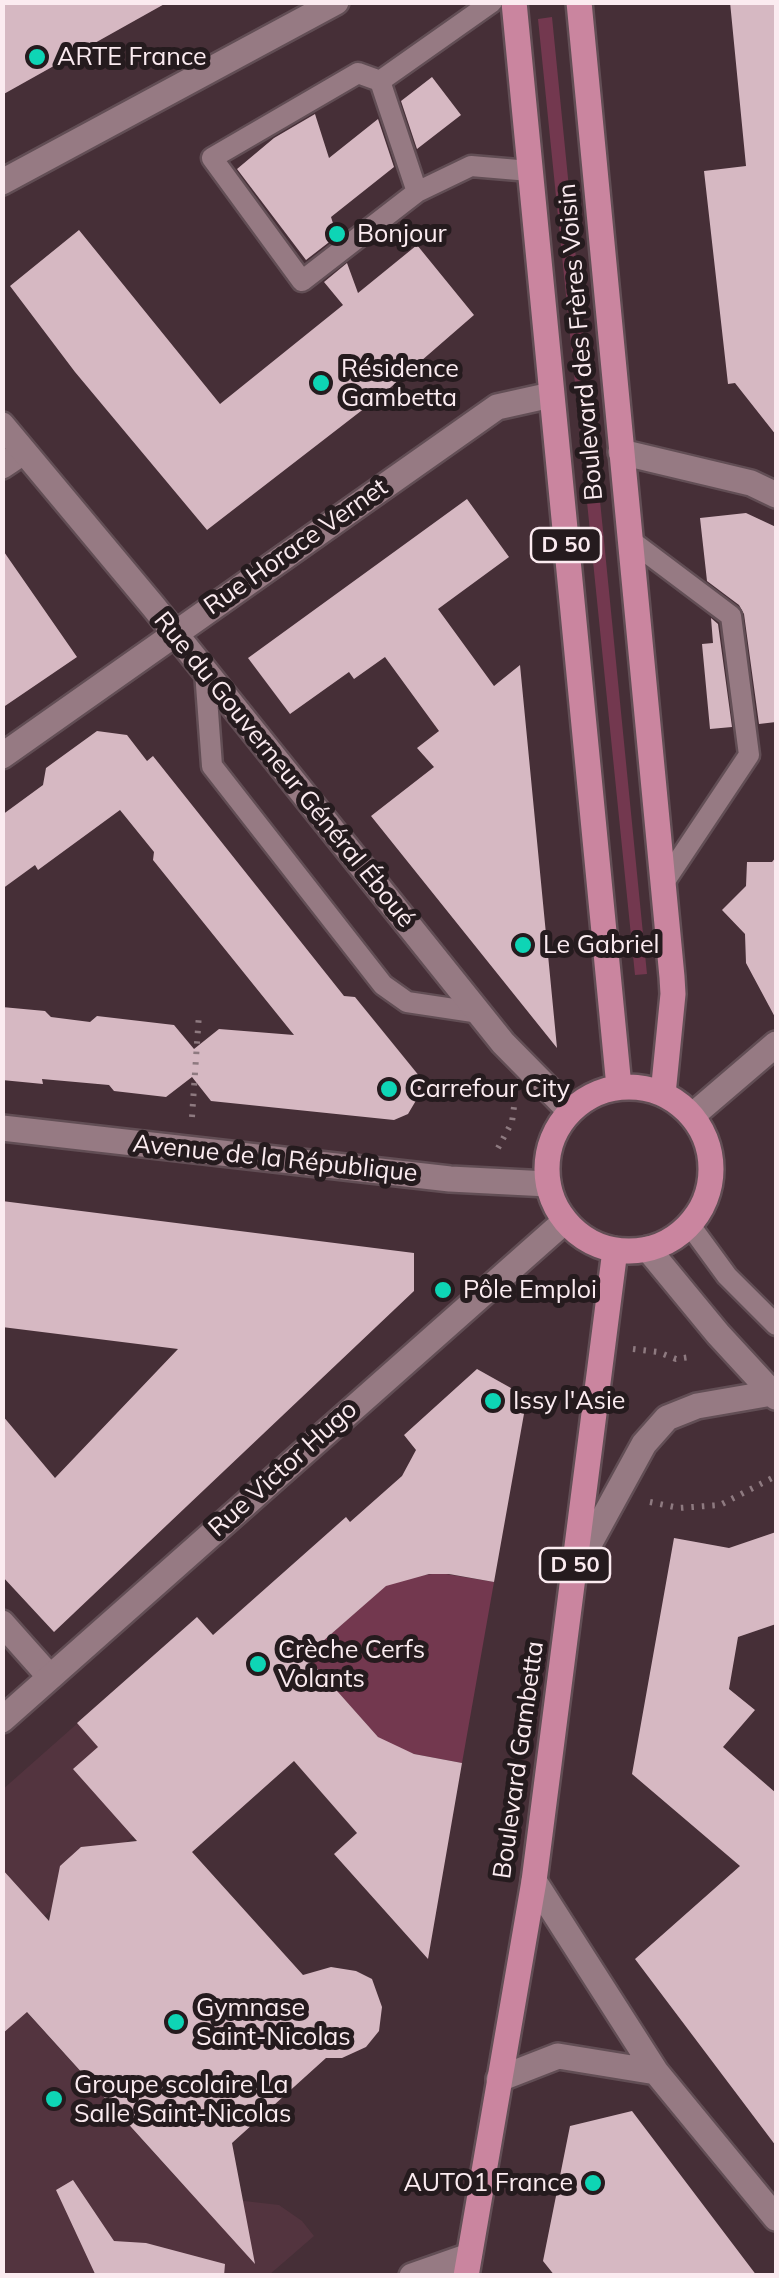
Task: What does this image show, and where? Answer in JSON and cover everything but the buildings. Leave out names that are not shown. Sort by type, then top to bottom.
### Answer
[{"type":"main road","name":"Boulevard des Frères Voisin","points":[[514,2],[619,1087]]},
{"type":"main road","name":"Boulevard des Frères Voisin","points":[[579,2],[674,994],[663,1094]]},
{"type":"main road","points":[[619,1087],[641,1087],[663,1094],[692,1116],[708,1145],[711,1162],[706,1196],[690,1224],[664,1244],[616,1250],[588,1240],[565,1221],[548,1184],[547,1158],[555,1132],[570,1111],[592,1095],[619,1087]]},
{"type":"main road","name":"Boulevard Gambetta","points":[[468,2266],[534,1881],[616,1250]]},
{"type":"street","points":[[2,182],[336,2]]},
{"type":"street","name":"Rue Horace Vernet","points":[[2,756],[497,407],[552,395]]},
{"type":"street","name":"Rue du Gouverneur Général Éboué","points":[[2,425],[13,459],[174,633],[512,1053],[570,1111]]},
{"type":"street","points":[[622,452],[751,484],[776,495]]},
{"type":"street","points":[[692,1116],[776,1044]]},
{"type":"street","name":"Avenue de la République","points":[[2,1128],[450,1179],[548,1184]]},
{"type":"street","name":"Rue Victor Hugo","points":[[2,1720],[565,1221]]},
{"type":"street","points":[[648,1249],[774,1395]]},
{"type":"street","points":[[574,1570],[644,1444],[667,1418],[697,1406],[774,1395]]},
{"type":"street","points":[[2,1623],[50,1677]]},
{"type":"street","points":[[534,1881],[656,2072],[776,2218]]},
{"type":"street","points":[[499,2079],[558,2056],[656,2072]]},
{"type":"street","points":[[756,2192],[776,2174]]},
{"type":"street","points":[[412,2276],[468,2266]]},
{"type":"lane","points":[[380,81],[492,2]]},
{"type":"lane","points":[[380,81],[358,73],[212,158],[302,281],[417,192],[471,166],[530,171]]},
{"type":"lane","points":[[380,81],[417,192]]},
{"type":"lane","points":[[630,540],[730,616],[749,755],[663,884]]},
{"type":"lane","points":[[205,672],[212,766],[384,985],[407,1002],[480,1013]]},
{"type":"lane","points":[[690,1224],[727,1276],[776,1326]]},
{"type":"path","points":[[190,1148],[200,1014]]},
{"type":"path","points":[[450,1179],[477,1168],[504,1141],[514,1103],[512,1053]]},
{"type":"path","points":[[638,1350],[658,1352],[676,1360],[690,1357]]},
{"type":"path","points":[[615,1496],[679,1508],[720,1505],[776,1476]]},
{"type":"shaded area","points":[[552,17],[647,974],[635,975],[538,19]]},
{"type":"shaded area","points":[[440,1573],[494,1582],[462,1763],[414,1754],[383,1743],[312,1663],[313,1650],[393,1579]]},
{"type":"shaded area","points":[[156,1654],[236,1744],[3,1953],[2,1790]]},
{"type":"shaded area","name":"Groupe scolaire La Salle Saint-Nicolas","points":[[2,1985],[184,2186],[279,2205],[302,2221],[314,2236],[269,2275],[3,2275]]},
{"type":"place","name":"ARTE France","points":[[37,57]]},
{"type":"place","name":"Bonjour","points":[[337,234]]},
{"type":"place","name":"Résidence Gambetta","points":[[321,383]]},
{"type":"place","name":"Le Gabriel","points":[[523,945]]},
{"type":"place","name":"Carrefour City","points":[[389,1089]]},
{"type":"place","name":"Pôle Emploi","points":[[443,1290]]},
{"type":"place","name":"Issy l'Asie","points":[[493,1401]]},
{"type":"place","name":"Crèche Cerfs Volants","points":[[258,1664]]},
{"type":"place","name":"Gymnase Saint-Nicolas","points":[[176,2022]]},
{"type":"place","name":"Groupe scolaire La Salle Saint-Nicolas","points":[[54,2099]]},
{"type":"place","name":"AUTO1 France","points":[[593,2183]]}]
